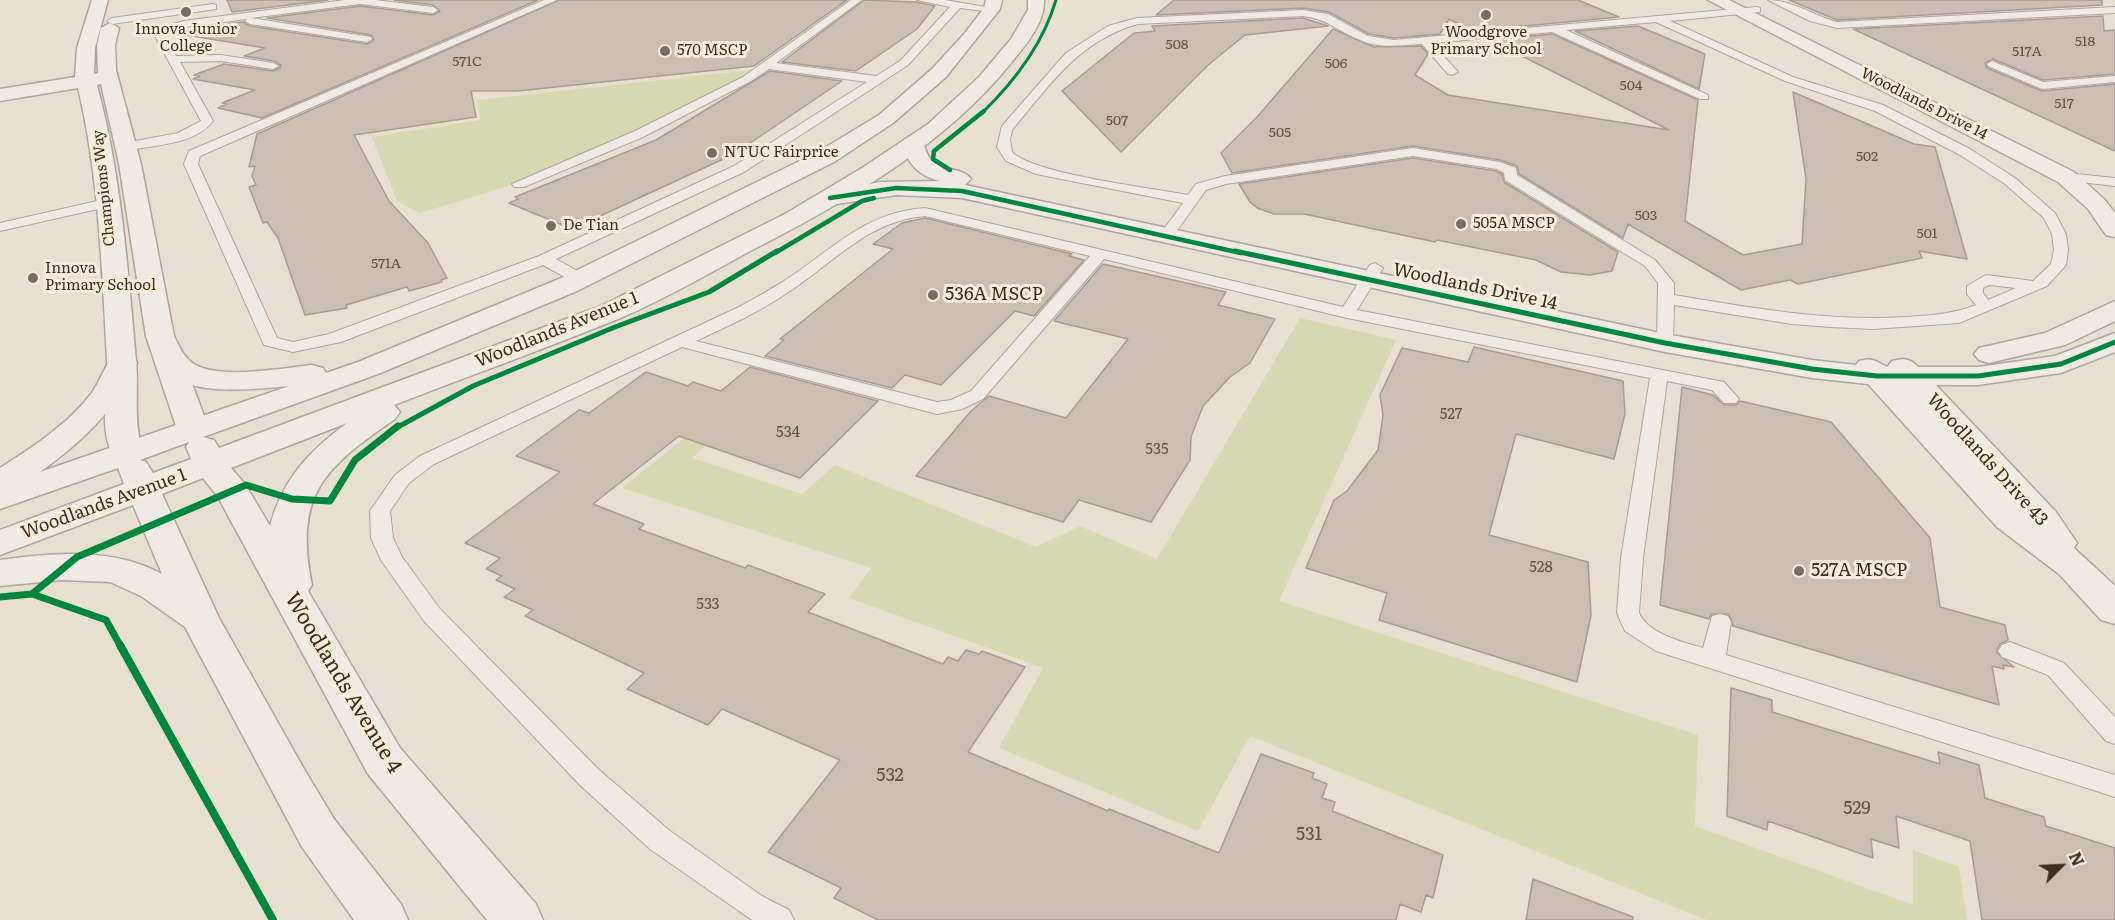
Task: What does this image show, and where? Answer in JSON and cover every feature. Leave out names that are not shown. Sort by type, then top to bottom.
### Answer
[{"type":"street","name":"Champions Way","points":[[100,0],[86,48],[125,147],[160,336],[193,429]]},
{"type":"street","name":"Champions Way","points":[[117,0],[96,76],[97,125],[122,363],[122,437],[127,451]]},
{"type":"street","name":"Woodlands Avenue 1","points":[[0,543],[611,312],[830,198],[935,128],[986,81],[1019,41],[1036,10],[1036,0]]},
{"type":"street","name":"Woodlands Drive 14","points":[[1716,0],[1751,5],[2104,180],[2115,198]]},
{"type":"street","name":"Woodlands Avenue 1","points":[[0,498],[127,451],[368,368],[580,279],[744,200],[826,157],[886,118],[939,73],[993,5]]},
{"type":"street","name":"Woodlands Drive 14","points":[[1751,5],[2066,177],[2096,204],[2115,230]]},
{"type":"street","points":[[0,88],[96,76]]},
{"type":"street","points":[[0,95],[96,76]]},
{"type":"street","name":"Woodlands Drive 14","points":[[913,144],[919,160],[926,168],[941,176],[1170,230],[1812,369],[1886,367],[2020,350],[2100,319],[2115,309]]},
{"type":"street","name":"Woodlands Drive 14","points":[[830,198],[885,187],[926,185],[1170,230]]},
{"type":"street","points":[[160,336],[181,369],[209,379],[240,380],[368,368]]},
{"type":"street","name":"Woodlands Drive 14","points":[[1886,367],[1978,376],[2061,364],[2115,342]]},
{"type":"street","points":[[0,482],[32,461],[103,400],[122,363]]},
{"type":"street","name":"Woodlands Drive 43","points":[[1886,367],[2009,519],[2072,565],[2115,610]]},
{"type":"street","points":[[299,610],[287,564],[287,527],[292,499],[321,459],[399,402],[446,375]]},
{"type":"street","name":"Woodlands Avenue 4","points":[[193,429],[210,465],[233,492],[384,761],[518,920]]},
{"type":"street","points":[[127,451],[142,490],[200,618],[288,782],[318,833],[383,920]]},
{"type":"street","points":[[0,573],[63,568],[123,572],[145,582],[200,618]]},
{"type":"lane","points":[[184,10],[194,7],[195,0]]},
{"type":"lane","points":[[552,0],[194,154],[190,160],[270,341],[278,346],[314,344],[335,338],[544,259],[739,169],[904,63],[957,5]]},
{"type":"lane","points":[[519,184],[639,134],[747,79],[857,0]]},
{"type":"lane","points":[[922,0],[957,5],[993,5]]},
{"type":"lane","points":[[125,147],[190,133],[203,127],[207,121],[160,36],[163,30],[230,18],[360,1],[434,10]]},
{"type":"lane","points":[[112,21],[229,4]]},
{"type":"lane","points":[[1191,200],[1041,171],[1005,154],[1001,142],[1006,129],[1070,55],[1122,24],[1303,13],[1324,16],[1365,39],[1394,43],[1655,18],[1751,5],[1837,25],[2115,10]]},
{"type":"lane","points":[[230,18],[367,39]]},
{"type":"lane","points":[[1655,18],[1789,79],[1879,108],[1965,152],[2010,181],[2050,216],[2059,234],[2061,250],[2058,266],[2041,283],[1959,318],[1873,324],[1792,319],[1667,300]]},
{"type":"lane","points":[[1552,28],[1704,97]]},
{"type":"lane","points":[[1424,40],[1452,72]]},
{"type":"lane","points":[[172,59],[221,58],[273,66]]},
{"type":"lane","points":[[1992,64],[2042,86],[2115,80]]},
{"type":"lane","points":[[767,65],[880,80]]},
{"type":"lane","points":[[2097,81],[2115,88]]},
{"type":"lane","points":[[1170,230],[1201,187],[1225,180],[1413,152],[1500,166],[1511,171],[1510,177],[1650,263],[1666,283],[1665,336]]},
{"type":"lane","points":[[2066,177],[2104,180]]},
{"type":"lane","points":[[0,227],[106,203]]},
{"type":"lane","points":[[779,920],[752,905],[660,840],[589,777],[432,615],[392,560],[382,538],[380,511],[402,479],[427,460],[682,342],[801,277],[854,236],[881,221],[914,212],[926,212],[1347,313],[1718,386],[1730,399]]},
{"type":"lane","points":[[682,342],[937,408],[956,405],[978,395],[1100,254]]},
{"type":"lane","points":[[544,259],[580,279]]},
{"type":"lane","points":[[1347,313],[1372,274]]},
{"type":"lane","points":[[1986,307],[1975,294],[1974,286],[1986,280],[2032,285]]},
{"type":"lane","points":[[1659,375],[1632,558],[1628,613],[1633,625],[1664,645],[2115,786]]},
{"type":"lane","points":[[1713,660],[1720,622]]},
{"type":"lane","points":[[2010,651],[2056,669],[2115,734]]},
{"type":"green space","points":[[760,69],[637,134],[518,183],[420,213],[397,201],[372,137],[480,120],[477,100]]},
{"type":"green space","points":[[1300,318],[1396,340],[1279,601],[1698,735],[1695,826],[1913,905],[1913,850],[1959,867],[1967,920],[1707,920],[1250,736],[1198,831],[999,748],[1043,668],[849,598],[871,568],[622,488],[688,435],[709,443],[692,458],[802,494],[835,465],[1036,547],[1080,526],[1157,559]]},
{"type":"building","points":[[227,0],[328,0],[232,12]]},
{"type":"building","points":[[394,0],[538,0],[262,118],[218,108],[227,104],[222,103],[255,90],[193,79],[200,76],[194,75],[224,64],[273,71],[280,68],[281,65],[274,61],[244,56],[265,48],[180,34],[200,27],[243,22],[250,26],[367,44],[374,40],[371,35],[267,18],[360,6],[433,15],[440,11],[433,5]]},
{"type":"building","points":[[559,0],[847,0],[754,66],[518,91],[471,91],[476,117],[354,135],[389,201],[428,243],[447,278],[441,280],[442,282],[409,291],[407,287],[346,305],[347,308],[305,315],[278,238],[267,222],[263,223],[249,187],[256,185],[252,176],[255,166],[249,167],[257,134]]},
{"type":"building","points":[[864,0],[916,2],[935,6],[917,29],[856,71],[782,62]]},
{"type":"building","name":"Woodgrove Primary School","points":[[1174,0],[1578,0],[1619,17],[1472,31],[1449,19],[1440,34],[1394,38],[1369,34],[1329,12],[1303,8],[1156,15]]},
{"type":"building","points":[[1789,0],[2102,0],[2102,5],[1837,20]]},
{"type":"building","points":[[2103,16],[2104,31],[2115,30],[2115,74],[2043,80],[1993,59],[1985,63],[1987,68],[2042,91],[2115,84],[2115,151],[1853,29]]},
{"type":"building","points":[[1303,18],[1328,26],[1245,35],[1207,66],[1121,152],[1062,91],[1134,33],[1155,31],[1152,26]]},
{"type":"building","points":[[1638,26],[1705,54],[1699,89],[1575,31]]},
{"type":"building","points":[[1333,29],[1374,47],[1421,46],[1428,54],[1415,75],[1448,95],[1669,130],[1490,40],[1552,34],[1698,100],[1685,221],[1743,255],[1802,244],[1806,179],[1793,92],[1914,144],[1935,147],[1967,259],[1919,251],[1922,258],[1798,284],[1790,280],[1741,290],[1628,224],[1623,238],[1519,174],[1517,166],[1500,160],[1413,146],[1232,173],[1221,153],[1257,117]]},
{"type":"building","points":[[770,71],[842,81],[734,154],[572,229],[509,203],[518,199],[515,197],[656,140]]},
{"type":"building","name":"505A MSCP","points":[[1413,158],[1496,171],[1502,174],[1504,182],[1618,252],[1612,271],[1590,275],[1561,272],[1536,260],[1437,240],[1435,242],[1304,214],[1274,214],[1257,208],[1250,202],[1239,184]]},
{"type":"building","name":"536A MSCP","points":[[925,218],[1072,254],[1069,256],[1084,260],[1034,316],[1015,311],[941,385],[905,375],[892,388],[765,356],[784,340],[780,339],[893,249],[873,244],[902,223]]},
{"type":"building","points":[[1103,264],[1226,292],[1218,305],[1275,319],[1250,363],[1230,377],[1203,406],[1191,437],[1190,460],[1151,522],[1079,500],[1063,522],[916,476],[971,411],[989,396],[1066,418],[1128,339],[1054,321]]},
{"type":"building","points":[[1474,347],[1623,381],[1625,414],[1614,459],[1516,434],[1489,535],[1588,562],[1591,615],[1577,682],[1379,620],[1387,593],[1306,568],[1334,500],[1347,491],[1378,450],[1383,415],[1380,395],[1402,348],[1468,362]]},
{"type":"building","points":[[750,367],[878,401],[800,478],[679,436],[593,504],[644,524],[639,529],[745,568],[748,565],[825,594],[808,612],[943,664],[948,657],[958,661],[966,650],[979,654],[982,651],[1025,667],[968,752],[1108,811],[1109,809],[1219,853],[1261,754],[1314,773],[1312,778],[1327,784],[1322,798],[1335,802],[1332,811],[1443,855],[1433,898],[1426,895],[1421,912],[1400,904],[1396,920],[878,920],[834,898],[841,888],[768,852],[840,760],[722,709],[708,725],[627,689],[644,673],[525,616],[533,610],[504,597],[515,589],[496,580],[502,576],[486,569],[500,558],[465,543],[560,472],[516,456],[579,410],[589,413],[646,372],[688,386],[693,382],[721,391]]},
{"type":"building","name":"527A MSCP","points":[[1682,387],[1713,395],[1724,405],[1736,405],[1740,401],[1831,422],[1930,538],[1940,607],[2005,625],[2008,640],[2000,644],[1996,652],[2014,667],[2003,665],[2004,669],[1992,666],[1999,705],[1733,626],[1729,614],[1711,614],[1709,619],[1660,605]]},
{"type":"building","points":[[1731,688],[1772,700],[1772,712],[1940,764],[1938,752],[1979,765],[1985,798],[2044,817],[2046,826],[2115,848],[2115,920],[1982,920],[1970,841],[1896,816],[1899,848],[1871,839],[1873,858],[1768,821],[1767,830],[1727,816]]},
{"type":"building","points":[[1533,879],[1633,917],[1633,920],[1526,920]]},
{"type":"cycle path","points":[[950,170],[933,159],[934,151],[978,117],[1020,70],[1043,35],[1056,0]]},
{"type":"cycle path","points":[[830,198],[911,187],[962,191],[1369,281],[1665,343],[1812,369],[1877,376],[1978,376],[2061,364],[2115,342]]},
{"type":"cycle path","points":[[32,594],[77,557],[246,485],[292,499],[330,501],[355,460],[390,431],[473,386],[615,327],[709,292],[862,201],[874,198]]},
{"type":"cycle path","points":[[0,597],[32,594],[106,620],[273,920]]},
{"type":"place","name":"Innova Junior College","points":[[186,12]]},
{"type":"place","name":"Woodgrove Primary School","points":[[1486,15]]},
{"type":"place","name":"570 MSCP","points":[[665,51]]},
{"type":"place","name":"NTUC Fairprice","points":[[712,153]]},
{"type":"place","name":"505A MSCP","points":[[1461,224]]},
{"type":"place","name":"De Tian","points":[[551,226]]},
{"type":"place","name":"Innova Primary School","points":[[33,278]]},
{"type":"place","name":"536A MSCP","points":[[933,295]]},
{"type":"place","name":"527A MSCP","points":[[1799,571]]}]
